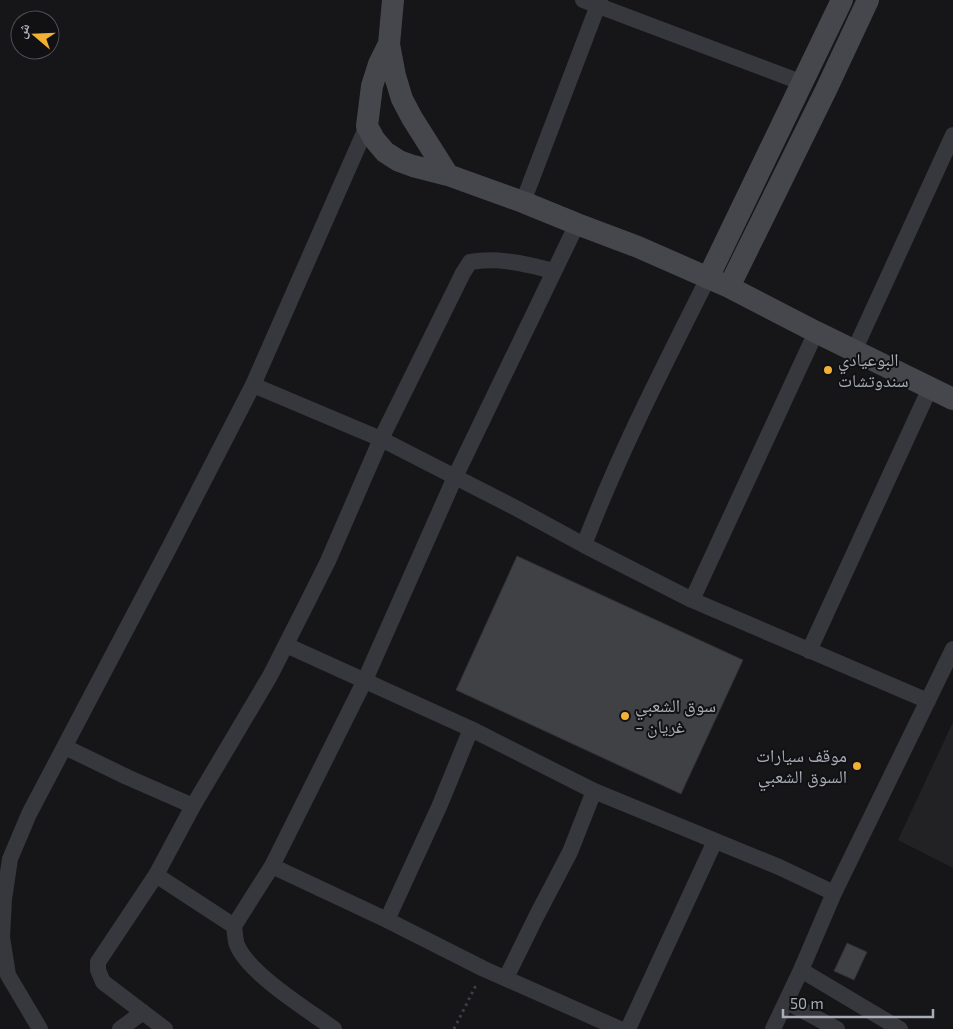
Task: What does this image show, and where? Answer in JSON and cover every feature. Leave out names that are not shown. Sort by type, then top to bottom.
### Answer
[{"type":"main road","points":[[393,0],[389,44],[394,76],[402,99],[412,118],[448,175]]},
{"type":"main road","points":[[708,278],[842,0]]},
{"type":"main road","points":[[729,286],[826,90],[868,0]]},
{"type":"main road","points":[[389,44],[379,64],[372,86],[367,126],[374,139],[385,152],[399,161],[448,175],[524,202],[729,286],[816,332],[953,399]]},
{"type":"street","points":[[524,202],[594,2],[803,83]]},
{"type":"street","points":[[40,1029],[8,975],[2,937],[4,899],[10,859],[28,814],[65,747],[253,385],[367,126]]},
{"type":"street","points":[[854,351],[953,136]]},
{"type":"street","points":[[334,1029],[265,979],[249,964],[237,945],[234,926],[272,866],[365,680],[455,477],[577,224]]},
{"type":"street","points":[[165,1029],[103,982],[98,970],[98,962],[156,874],[193,806],[270,676],[328,561],[381,439],[470,262],[481,260],[509,261],[554,271]]},
{"type":"street","points":[[584,545],[606,488],[636,422],[708,278]]},
{"type":"street","points":[[692,600],[816,332]]},
{"type":"street","points":[[253,385],[381,439],[692,600],[928,701]]},
{"type":"street","points":[[809,651],[930,388]]},
{"type":"street","points":[[286,645],[471,729],[594,791],[834,893]]},
{"type":"street","points":[[773,1029],[802,970],[834,893],[953,649]]},
{"type":"street","points":[[387,920],[439,807],[471,729]]},
{"type":"street","points":[[65,747],[193,806]]},
{"type":"street","points":[[506,978],[536,915],[570,852],[594,791]]},
{"type":"street","points":[[628,1029],[715,841]]},
{"type":"street","points":[[272,866],[387,920],[484,969],[620,1029]]},
{"type":"street","points":[[156,874],[234,926]]},
{"type":"street","points":[[802,970],[900,1029]]},
{"type":"street","points":[[786,1002],[838,1029]]},
{"type":"street","points":[[120,1029],[143,1012]]},
{"type":"path","points":[[454,1029],[484,969]]},
{"type":"shaded area","points":[[953,722],[953,868],[898,840]]},
{"type":"building","points":[[517,556],[743,660],[681,794],[456,690]]},
{"type":"building","points":[[847,943],[867,952],[854,980],[834,971]]},
{"type":"place","name":"البوعيادي سندوتشات","points":[[828,370]]},
{"type":"place","name":"سوق الشعبي - غريان","points":[[625,716]]},
{"type":"place","name":"موقف سيارات السوق الشعبي","points":[[857,766]]}]
